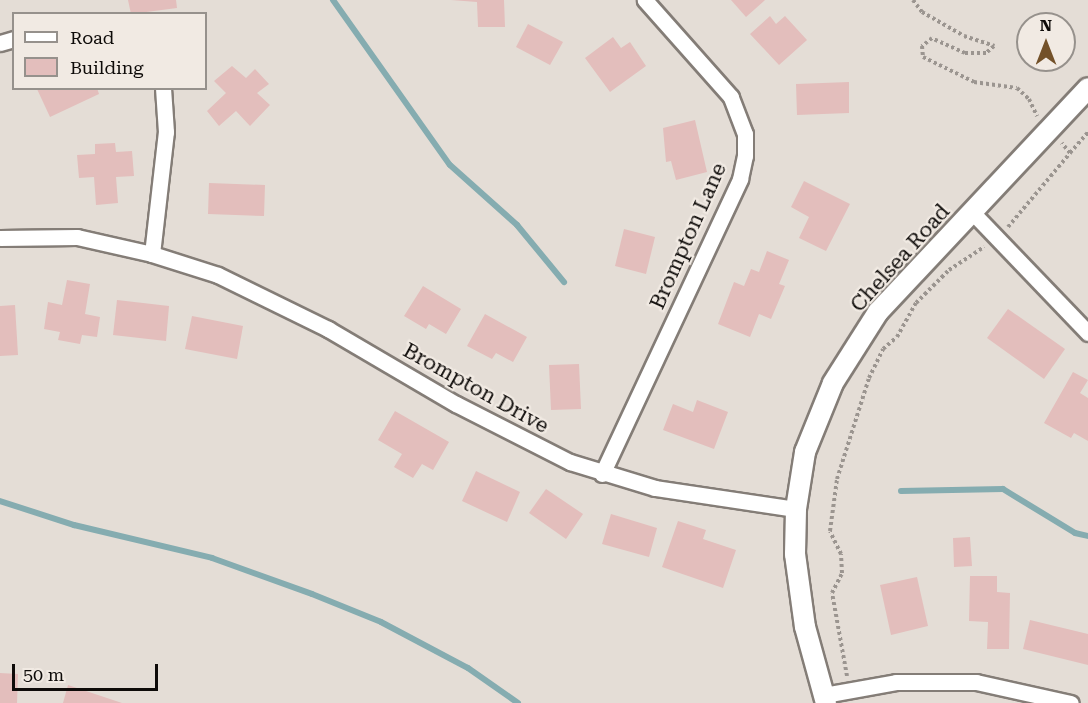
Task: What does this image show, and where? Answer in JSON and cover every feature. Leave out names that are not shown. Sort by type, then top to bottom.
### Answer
[{"type":"street","name":"Brompton Lane","points":[[602,474],[740,179],[746,156],[745,134],[731,97],[645,0]]},
{"type":"street","name":"Chelsea Road","points":[[825,699],[806,627],[795,554],[796,509],[805,452],[833,383],[878,312],[974,214],[1088,88]]},
{"type":"street","points":[[152,255],[166,132],[163,90]]},
{"type":"street","points":[[974,214],[1088,333]]},
{"type":"street","name":"Brompton Drive","points":[[0,237],[77,237],[152,255],[238,285],[328,329],[456,404],[570,462],[602,474],[655,488],[796,509]]},
{"type":"street","points":[[825,699],[896,682],[976,682],[1071,703]]},
{"type":"path","points":[[913,0],[922,12],[964,36],[994,46],[986,53],[965,53],[932,38],[922,46],[923,57],[974,82],[1017,88],[1029,99],[1040,122]]},
{"type":"path","points":[[1003,231],[1088,132]]},
{"type":"path","points":[[1058,139],[1070,153]]},
{"type":"path","points":[[847,675],[832,593],[842,573],[841,554],[830,531],[837,479],[869,378],[883,349],[897,336],[916,303],[949,270],[984,247]]},
{"type":"building","points":[[128,0],[176,0],[177,8],[131,12]]},
{"type":"building","points":[[451,0],[504,0],[505,27],[478,27],[477,2]]},
{"type":"building","points":[[731,0],[765,0],[746,17]]},
{"type":"building","points":[[770,16],[776,24],[785,16],[807,40],[779,65],[750,34]]},
{"type":"building","points":[[528,24],[563,42],[550,65],[516,47]]},
{"type":"building","points":[[613,37],[621,48],[630,42],[646,66],[610,92],[585,58]]},
{"type":"building","points":[[232,66],[246,78],[255,69],[269,84],[257,93],[270,105],[250,126],[236,111],[219,126],[207,111],[226,93],[214,81]]},
{"type":"building","points":[[849,82],[849,113],[797,115],[796,84]]},
{"type":"building","points":[[37,90],[98,90],[99,94],[50,117]]},
{"type":"building","points":[[695,120],[707,172],[676,180],[671,161],[666,162],[663,128]]},
{"type":"building","points":[[115,143],[116,152],[132,151],[134,176],[116,177],[118,203],[96,205],[94,177],[79,178],[77,155],[95,154],[95,144]]},
{"type":"building","points":[[804,181],[850,204],[826,251],[799,238],[809,217],[791,207]]},
{"type":"building","points":[[209,183],[265,185],[264,216],[208,214]]},
{"type":"building","points":[[624,229],[655,237],[646,274],[615,266]]},
{"type":"building","points":[[767,251],[789,260],[779,284],[785,286],[771,319],[759,314],[750,337],[718,324],[734,282],[744,286],[751,269],[759,272]]},
{"type":"building","points":[[67,280],[90,284],[85,314],[100,317],[97,337],[82,335],[80,344],[58,340],[60,332],[44,329],[48,302],[62,305]]},
{"type":"building","points":[[423,286],[461,309],[446,334],[429,324],[426,329],[404,316]]},
{"type":"building","points":[[117,300],[169,306],[166,341],[113,335]]},
{"type":"building","points":[[15,305],[18,355],[0,356],[0,306]]},
{"type":"building","points":[[1008,309],[1065,349],[1044,379],[987,338]]},
{"type":"building","points":[[485,314],[527,337],[513,362],[496,353],[492,359],[467,346]]},
{"type":"building","points":[[192,316],[243,326],[237,359],[185,349]]},
{"type":"building","points":[[579,364],[581,409],[551,410],[549,365]]},
{"type":"building","points":[[1073,372],[1088,380],[1080,393],[1088,398],[1088,441],[1074,433],[1071,438],[1044,423]]},
{"type":"building","points":[[697,400],[728,412],[714,449],[663,430],[673,404],[693,412]]},
{"type":"building","points":[[395,411],[449,442],[433,470],[422,464],[413,478],[394,467],[402,454],[378,440]]},
{"type":"building","points":[[476,471],[520,492],[507,522],[462,501]]},
{"type":"building","points":[[546,489],[583,514],[566,539],[529,513]]},
{"type":"building","points":[[611,514],[657,528],[649,557],[602,544]]},
{"type":"building","points":[[678,521],[706,530],[703,539],[736,550],[723,588],[662,567]]},
{"type":"building","points":[[970,537],[972,566],[954,567],[953,538]]},
{"type":"building","points":[[970,576],[997,576],[997,592],[1010,593],[1009,649],[987,649],[988,622],[969,621]]},
{"type":"building","points":[[917,577],[928,626],[891,635],[880,585]]},
{"type":"building","points":[[1030,620],[1088,634],[1088,665],[1023,649]]},
{"type":"building","points":[[0,673],[18,674],[17,703],[0,703]]},
{"type":"building","points":[[68,685],[122,703],[63,703]]},
{"type":"waterway","points":[[333,0],[450,165],[517,225],[564,282]]},
{"type":"waterway","points":[[901,491],[1003,489],[1075,533],[1088,536]]},
{"type":"waterway","points":[[0,501],[74,525],[212,558],[312,594],[381,622],[468,668],[518,703]]}]
